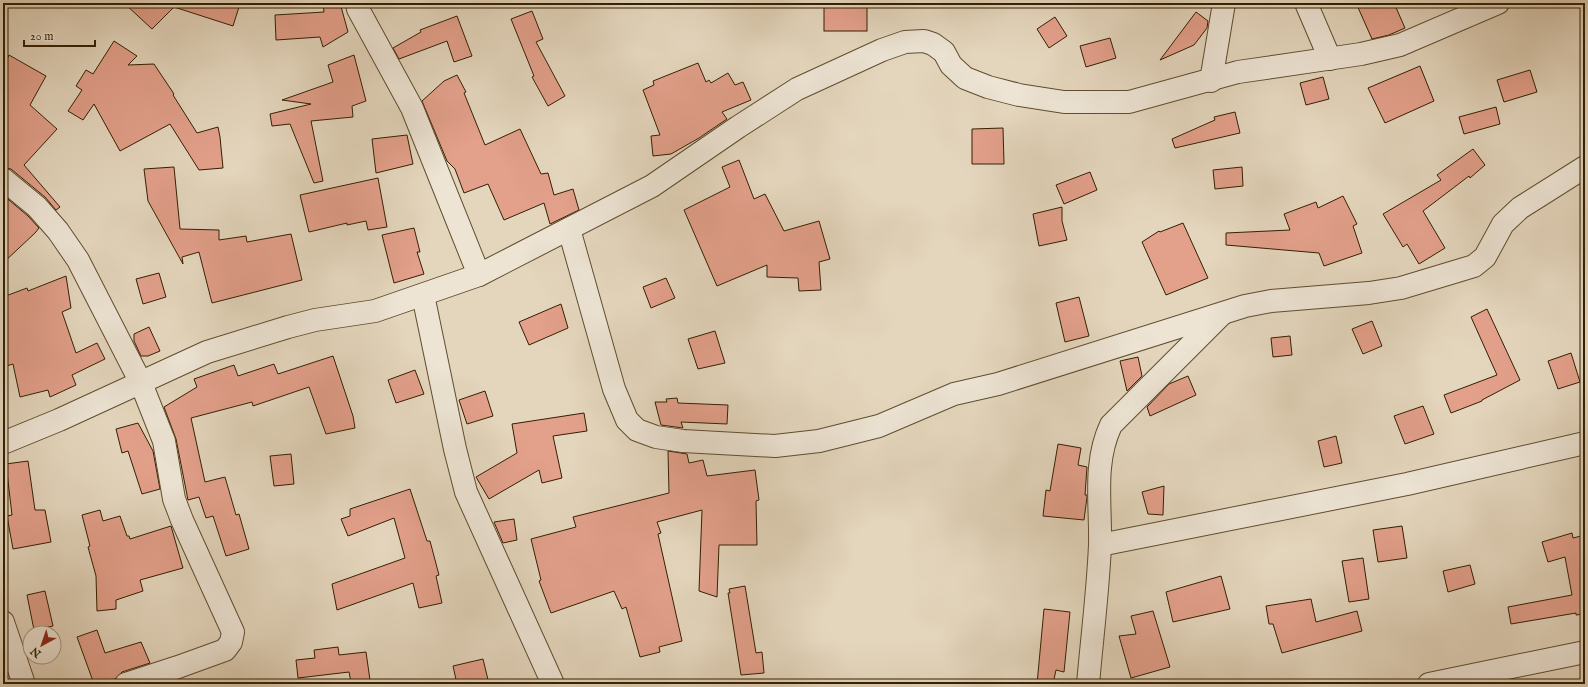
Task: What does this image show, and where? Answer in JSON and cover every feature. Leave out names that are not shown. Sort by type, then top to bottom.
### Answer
[{"type":"street","points":[[357,3],[358,9],[412,108],[479,275]]},
{"type":"street","points":[[1212,81],[1224,3]]},
{"type":"street","points":[[1306,3],[1330,59]]},
{"type":"street","points":[[3,444],[53,423],[207,352],[315,320],[375,311],[479,275],[652,186],[797,89],[882,50],[905,42],[924,41],[933,44],[944,52],[951,64],[965,78],[988,87],[1019,95],[1064,102],[1129,102],[1212,81],[1238,72],[1361,54],[1400,45],[1498,3]]},
{"type":"street","points":[[569,229],[614,389],[627,420],[637,430],[656,438],[775,446],[819,441],[879,426],[954,394],[998,384],[1245,306],[1271,302],[1369,293],[1401,288],[1474,266],[1485,257],[1503,224],[1520,208],[1585,167]]},
{"type":"street","points":[[3,179],[37,207],[58,231],[78,260],[140,383],[164,441],[174,499],[232,632],[231,642],[225,650],[126,684]]},
{"type":"street","points":[[423,295],[455,449],[466,492],[551,684]]},
{"type":"street","points":[[1088,684],[1100,545],[1100,461],[1104,440],[1111,425],[1223,313]]},
{"type":"street","points":[[1100,545],[1407,484],[1585,443]]},
{"type":"street","points":[[3,622],[24,684]]},
{"type":"street","points":[[1429,684],[1585,652]]},
{"type":"building","points":[[124,3],[226,3],[239,7],[233,26],[174,7],[152,29]]},
{"type":"building","points":[[323,3],[340,3],[348,32],[323,47],[320,37],[276,40],[275,15],[324,12]]},
{"type":"building","points":[[824,3],[867,3],[867,31],[824,31]]},
{"type":"building","points":[[1356,3],[1394,3],[1405,28],[1389,35],[1372,39]]},
{"type":"building","points":[[532,11],[543,39],[536,42],[565,96],[548,106],[532,77],[534,76],[511,19]]},
{"type":"building","points":[[1196,12],[1208,21],[1207,28],[1194,45],[1160,60]]},
{"type":"building","points":[[457,16],[472,56],[454,62],[447,41],[399,59],[393,48],[421,32],[420,30]]},
{"type":"building","points":[[1055,17],[1067,36],[1049,48],[1037,29]]},
{"type":"building","points":[[1110,38],[1116,58],[1086,67],[1080,46]]},
{"type":"building","points":[[114,41],[137,56],[128,65],[154,64],[197,133],[218,127],[223,168],[199,170],[170,124],[120,151],[94,104],[83,120],[68,111],[82,90],[76,86],[86,70],[93,74]]},
{"type":"building","points":[[9,55],[46,76],[30,105],[57,129],[24,165],[60,207],[56,210],[45,197],[11,169],[3,167],[3,68]]},
{"type":"building","points":[[354,55],[366,101],[352,106],[353,117],[311,121],[323,181],[314,183],[290,124],[272,126],[270,114],[311,104],[282,100],[333,82],[328,65]]},
{"type":"building","points":[[698,63],[706,82],[709,80],[711,83],[728,73],[735,85],[743,82],[751,100],[722,112],[727,119],[699,138],[671,154],[653,156],[651,136],[660,135],[643,90],[654,85],[653,81]]},
{"type":"building","points":[[1420,66],[1434,101],[1385,123],[1368,88]]},
{"type":"building","points":[[1530,70],[1537,92],[1504,102],[1497,80]]},
{"type":"building","points":[[457,75],[466,92],[464,93],[485,145],[520,129],[541,174],[548,173],[554,195],[573,189],[579,210],[550,224],[544,203],[504,220],[488,184],[464,193],[455,169],[447,161],[422,101],[444,81]]},
{"type":"building","points":[[1323,77],[1329,99],[1306,105],[1300,83]]},
{"type":"building","points":[[1496,107],[1500,124],[1464,134],[1459,117]]},
{"type":"building","points":[[1235,112],[1240,133],[1175,148],[1172,139],[1215,120],[1214,117]]},
{"type":"building","points":[[1003,128],[1004,164],[972,164],[972,129]]},
{"type":"building","points":[[407,135],[413,164],[376,173],[372,139]]},
{"type":"building","points":[[1473,149],[1485,165],[1470,178],[1469,176],[1423,211],[1445,248],[1419,264],[1407,244],[1403,247],[1383,214],[1441,180],[1437,175]]},
{"type":"building","points":[[739,160],[754,199],[765,194],[784,231],[819,221],[830,259],[819,262],[821,290],[799,291],[798,278],[767,277],[767,265],[717,286],[684,210],[730,187],[722,167]]},
{"type":"building","points":[[174,167],[180,229],[219,230],[219,240],[246,236],[247,242],[291,234],[302,280],[212,303],[199,252],[182,257],[183,264],[148,201],[144,169]]},
{"type":"building","points":[[1242,167],[1243,186],[1215,189],[1213,170]]},
{"type":"building","points":[[1090,172],[1097,190],[1064,204],[1056,185]]},
{"type":"building","points":[[378,178],[387,227],[368,230],[366,221],[347,225],[347,223],[309,232],[300,195]]},
{"type":"building","points":[[3,195],[28,216],[39,228],[3,263]]},
{"type":"building","points":[[1343,196],[1357,224],[1353,226],[1362,253],[1324,266],[1319,253],[1226,245],[1226,233],[1290,230],[1284,214],[1316,202],[1318,208]]},
{"type":"building","points":[[1062,207],[1062,221],[1067,240],[1039,246],[1033,214]]},
{"type":"building","points":[[1183,223],[1208,278],[1166,295],[1142,242],[1159,231],[1160,232]]},
{"type":"building","points":[[414,228],[420,252],[417,252],[424,274],[394,283],[382,235]]},
{"type":"building","points":[[159,273],[166,297],[143,304],[136,279]]},
{"type":"building","points":[[66,276],[71,308],[62,312],[76,353],[97,343],[105,359],[72,375],[76,385],[50,397],[48,390],[20,397],[13,364],[3,367],[3,297],[27,288],[28,291]]},
{"type":"building","points":[[666,278],[675,298],[651,308],[643,287]]},
{"type":"building","points":[[1079,297],[1089,336],[1065,342],[1056,303]]},
{"type":"building","points":[[561,304],[568,328],[529,345],[519,322]]},
{"type":"building","points":[[1487,309],[1520,380],[1482,401],[1451,413],[1444,395],[1497,375],[1471,317]]},
{"type":"building","points":[[1372,321],[1382,346],[1363,354],[1352,329]]},
{"type":"building","points":[[149,327],[160,351],[148,356],[141,356],[134,341],[134,334]]},
{"type":"building","points":[[715,331],[725,363],[698,369],[688,339]]},
{"type":"building","points":[[1290,336],[1292,355],[1273,357],[1271,338]]},
{"type":"building","points":[[1571,353],[1580,382],[1558,389],[1548,361]]},
{"type":"building","points":[[333,356],[353,416],[355,428],[326,434],[309,387],[253,406],[252,402],[191,418],[205,482],[225,477],[236,515],[239,514],[249,549],[226,556],[213,516],[206,518],[199,497],[188,500],[176,439],[164,407],[197,387],[194,379],[234,365],[238,376],[274,364],[278,374]]},
{"type":"building","points":[[1138,357],[1142,376],[1127,391],[1120,361]]},
{"type":"building","points":[[415,370],[424,394],[396,403],[388,380]]},
{"type":"building","points":[[1188,376],[1196,395],[1150,416],[1147,407],[1169,384]]},
{"type":"building","points":[[485,391],[493,416],[467,424],[459,400]]},
{"type":"building","points":[[677,398],[678,403],[728,405],[727,424],[681,422],[683,428],[661,425],[655,402],[667,402],[666,399]]},
{"type":"building","points":[[1423,406],[1434,434],[1405,444],[1394,416]]},
{"type":"building","points":[[584,413],[587,431],[553,436],[562,478],[542,483],[539,470],[489,499],[476,477],[517,453],[512,424]]},
{"type":"building","points":[[138,423],[153,451],[160,489],[142,494],[128,451],[122,453],[116,429]]},
{"type":"building","points":[[1336,436],[1342,463],[1324,467],[1318,441]]},
{"type":"building","points":[[1058,444],[1081,448],[1078,465],[1087,467],[1085,495],[1087,495],[1087,497],[1084,520],[1043,516],[1046,490],[1050,491]]},
{"type":"building","points":[[668,451],[687,454],[689,463],[703,460],[707,476],[755,470],[759,500],[756,501],[757,545],[719,545],[717,597],[699,591],[702,510],[657,522],[661,533],[658,534],[682,641],[659,647],[660,652],[640,657],[626,607],[622,609],[614,591],[551,613],[539,581],[541,580],[531,539],[576,527],[573,517],[669,493]]},
{"type":"building","points":[[291,454],[294,484],[274,486],[270,456]]},
{"type":"building","points":[[28,461],[35,510],[45,510],[51,542],[13,549],[7,516],[12,515],[6,464]]},
{"type":"building","points":[[1164,486],[1163,515],[1148,514],[1142,492]]},
{"type":"building","points":[[410,489],[427,541],[430,541],[439,575],[436,576],[442,603],[419,608],[413,583],[337,610],[332,584],[405,558],[394,518],[348,536],[341,519],[350,516],[350,509]]},
{"type":"building","points":[[100,510],[103,521],[120,516],[127,536],[129,536],[130,539],[171,526],[183,568],[140,580],[143,591],[116,600],[116,609],[97,611],[96,576],[88,547],[90,546],[82,515]]},
{"type":"building","points":[[514,519],[517,540],[503,543],[494,522]]},
{"type":"building","points":[[1402,526],[1407,558],[1378,562],[1373,530]]},
{"type":"building","points":[[1572,533],[1573,538],[1585,535],[1585,614],[1576,615],[1576,613],[1511,624],[1508,607],[1572,595],[1565,557],[1548,562],[1542,542]]},
{"type":"building","points":[[1363,558],[1369,599],[1349,602],[1342,561]]},
{"type":"building","points":[[1470,565],[1475,584],[1448,592],[1443,571]]},
{"type":"building","points":[[1221,576],[1230,609],[1173,622],[1166,592]]},
{"type":"building","points":[[745,586],[756,653],[762,652],[764,673],[741,675],[728,593],[730,593],[729,589]]},
{"type":"building","points":[[45,591],[53,625],[33,625],[27,595]]},
{"type":"building","points":[[1311,599],[1316,622],[1357,611],[1362,631],[1282,653],[1273,624],[1269,624],[1266,606]]},
{"type":"building","points":[[1044,609],[1070,612],[1064,672],[1056,670],[1053,684],[1037,684]]},
{"type":"building","points":[[1153,611],[1170,667],[1131,678],[1119,636],[1136,634],[1131,616]]},
{"type":"building","points":[[97,630],[105,653],[141,642],[150,663],[122,672],[115,679],[100,684],[94,684],[77,637]]},
{"type":"building","points":[[338,647],[339,655],[366,652],[370,680],[351,682],[349,672],[298,678],[296,660],[315,658],[314,650]]},
{"type":"building","points":[[483,659],[489,684],[457,684],[453,666]]}]
